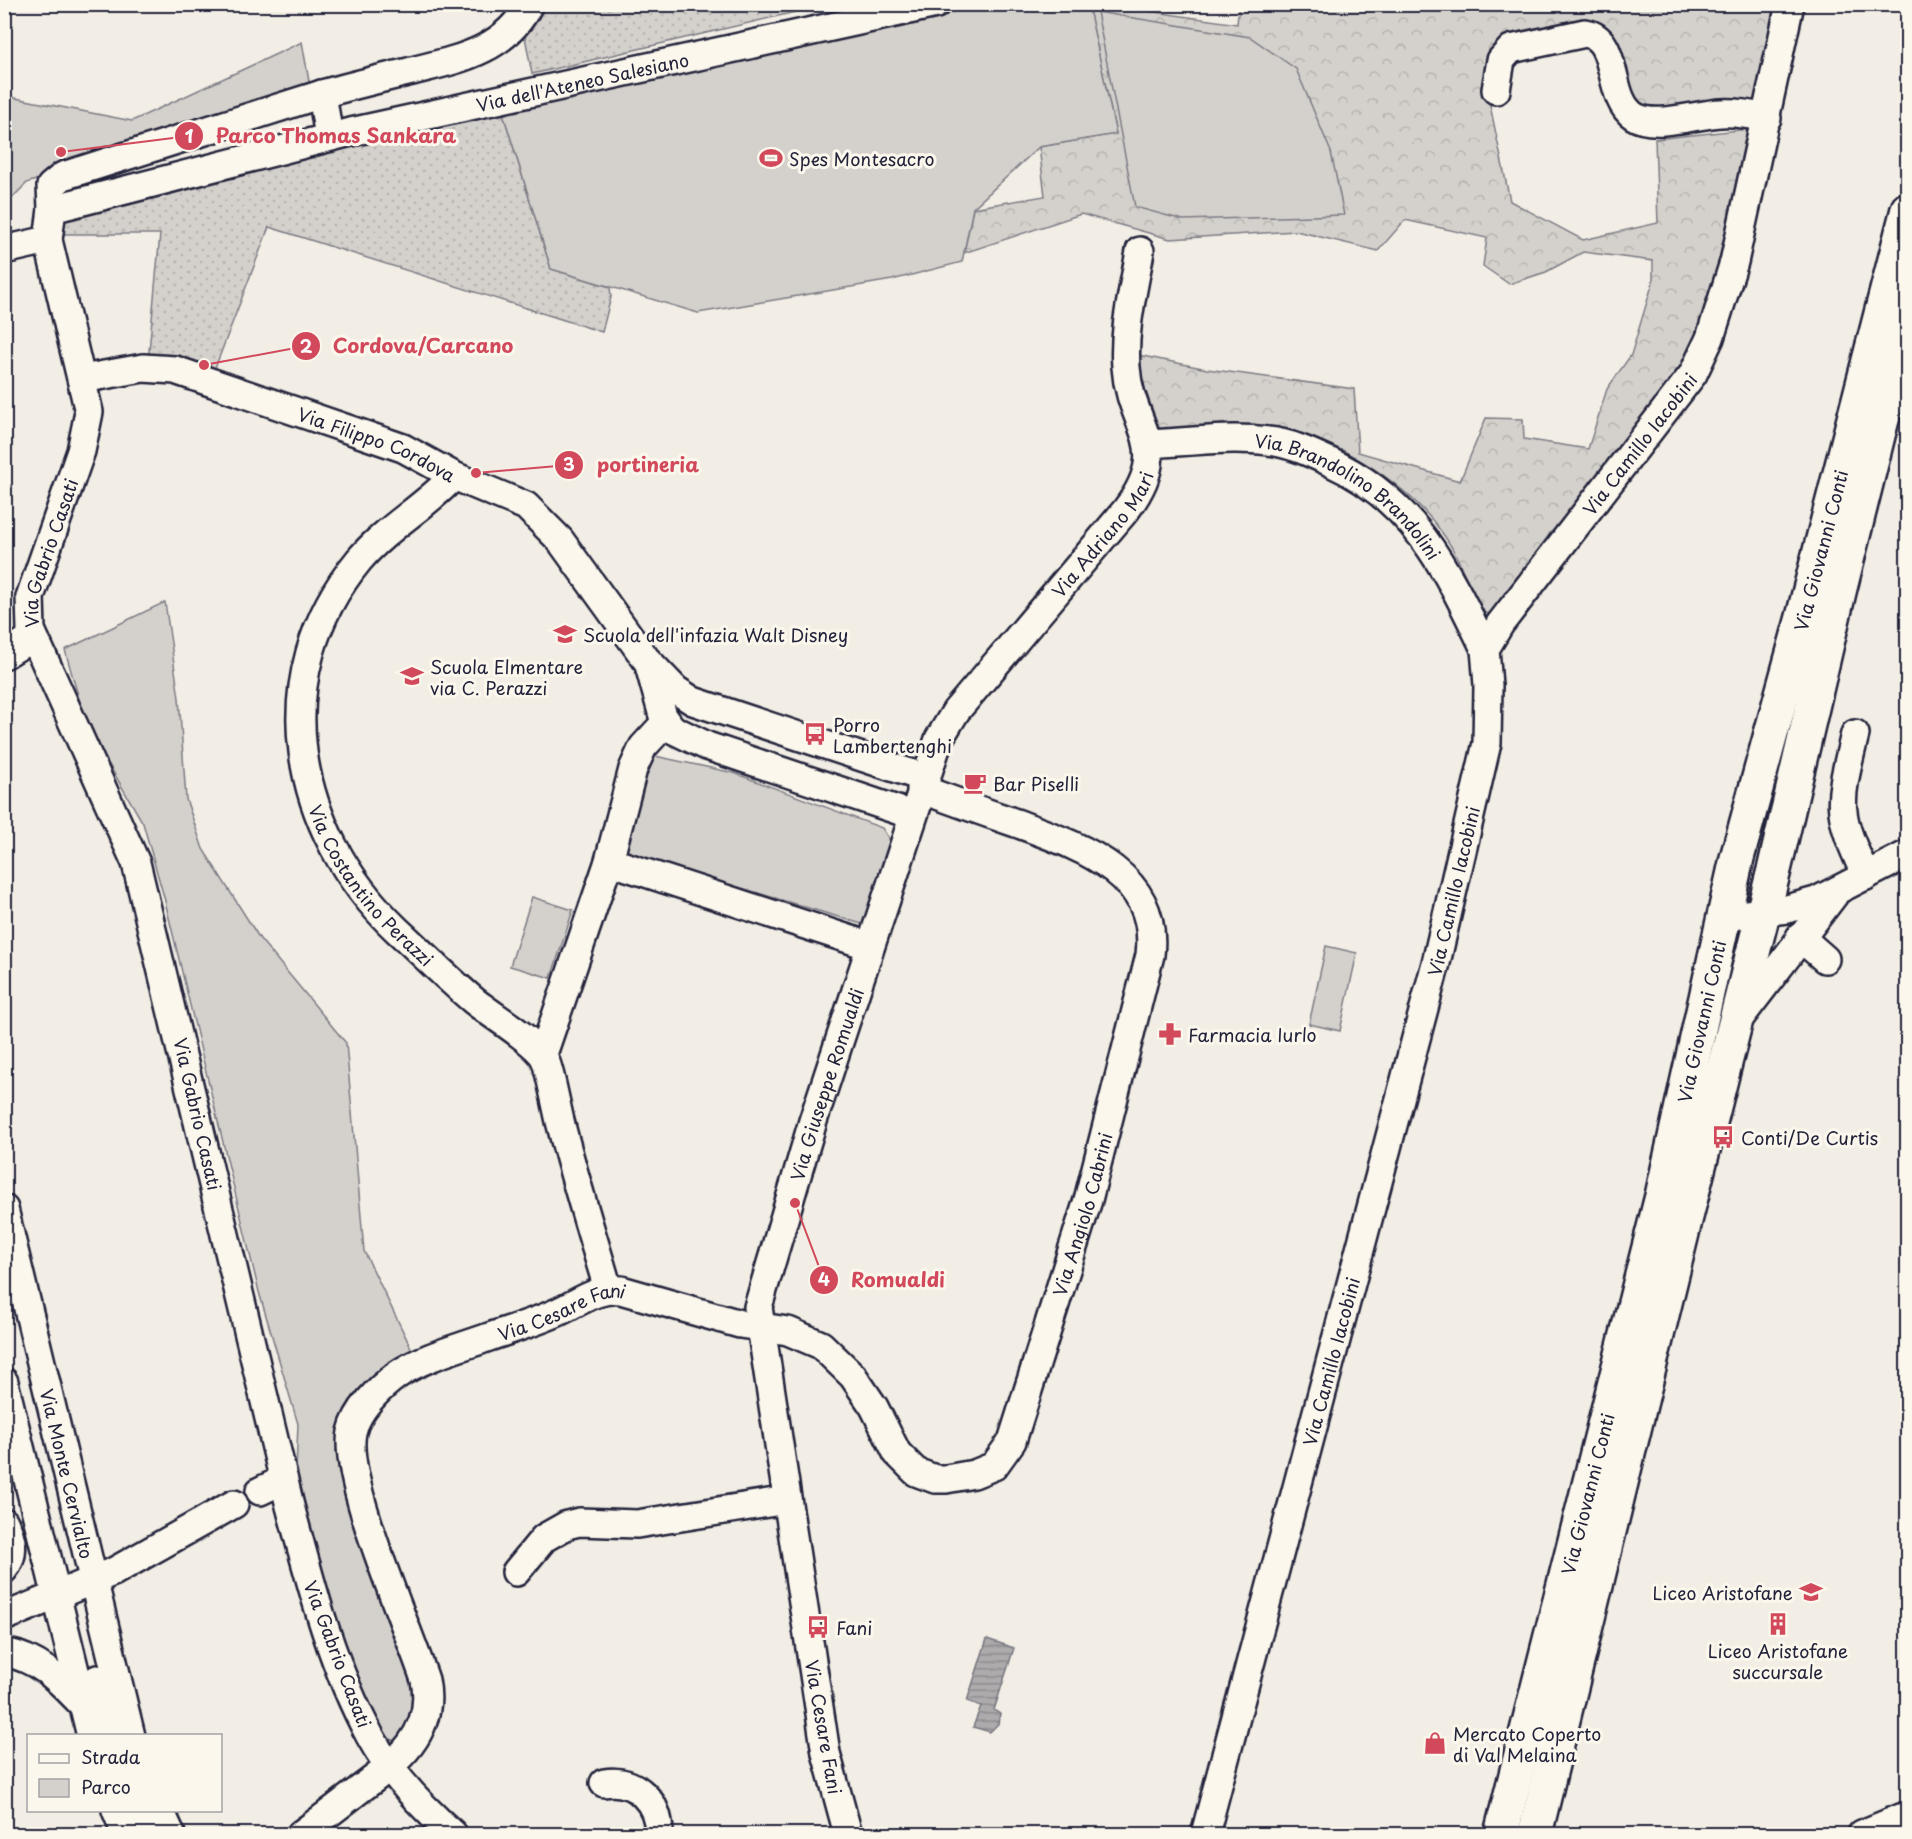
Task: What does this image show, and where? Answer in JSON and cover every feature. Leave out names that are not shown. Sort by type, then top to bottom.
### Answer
[{"type":"main road","name":"Via Giovanni Conti","points":[[1501,1834],[1662,1196],[1723,917],[1908,208]]},
{"type":"main road","name":"Via Giovanni Conti","points":[[1535,1834],[1908,315]]},
{"type":"street","points":[[4,250],[48,240],[52,209],[51,186],[56,180],[71,173],[322,94],[473,54],[507,34],[522,20],[529,4]]},
{"type":"street","name":"Via dell'Ateneo Salesiano","points":[[52,209],[329,137],[936,4]]},
{"type":"street","name":"Via Camillo Iacobini","points":[[1205,1834],[1443,930],[1486,749],[1488,685],[1485,649],[1500,624],[1667,410],[1702,356],[1729,281],[1767,118],[1790,4]]},
{"type":"street","points":[[1496,90],[1501,60],[1511,49],[1585,33],[1593,34],[1603,43],[1623,105],[1640,119],[1660,121],[1726,113],[1767,118]]},
{"type":"street","points":[[322,94],[329,137]]},
{"type":"street","name":"Via Gabrio Casati","points":[[48,240],[88,404],[87,423],[81,451],[30,597],[33,637],[109,797],[136,863],[272,1486],[335,1656],[369,1735],[422,1806],[453,1834]]},
{"type":"street","name":"Via Adriano Mari","points":[[912,815],[939,740],[956,711],[1136,495],[1148,467],[1149,444],[1129,388],[1126,366],[1128,325],[1140,251]]},
{"type":"street","name":"Via Filippo Cordova","points":[[82,380],[143,368],[175,370],[403,448],[454,476],[522,503],[536,513],[567,549],[648,662],[666,722]]},
{"type":"street","name":"Via Brandolino Brandolini","points":[[1149,444],[1228,439],[1268,441],[1309,452],[1356,475],[1392,501],[1429,544],[1447,572],[1485,649]]},
{"type":"street","name":"Via Costantino Perazzi","points":[[454,476],[367,552],[334,597],[320,626],[307,665],[301,712],[303,754],[324,830],[346,871],[362,892],[395,928],[473,1000],[543,1054]]},
{"type":"street","points":[[4,655],[33,637]]},
{"type":"street","name":"Via Angiolo Cabrini","points":[[648,662],[681,694],[706,705],[889,766],[923,783],[1085,850],[1120,875],[1136,894],[1145,910],[1151,932],[1150,955],[1088,1200],[1012,1441],[998,1462],[984,1471],[946,1479],[935,1479],[915,1472],[903,1461],[869,1400],[840,1361],[820,1345],[804,1337],[760,1327]]},
{"type":"street","points":[[691,739],[689,721],[706,705]]},
{"type":"street","points":[[608,1289],[543,1054],[609,861],[635,762],[643,747],[666,722],[672,729],[691,739],[912,815]]},
{"type":"street","points":[[1855,734],[1841,792],[1842,816],[1866,876]]},
{"type":"street","points":[[876,802],[890,783],[889,766]]},
{"type":"street","name":"Via Giuseppe Romualdi","points":[[760,1327],[758,1307],[762,1286],[912,815]]},
{"type":"street","points":[[1723,917],[1799,906],[1836,891],[1908,854]]},
{"type":"street","points":[[609,861],[870,946]]},
{"type":"street","points":[[1735,1024],[1836,891]]},
{"type":"street","points":[[1800,937],[1825,959]]},
{"type":"street","name":"Via Monte Cervialto","points":[[4,1209],[75,1588],[83,1706],[90,1734]]},
{"type":"street","name":"Via Cesare Fani","points":[[301,1834],[391,1766],[418,1736],[424,1722],[428,1696],[422,1671],[357,1485],[352,1444],[357,1419],[384,1386],[413,1366],[557,1312],[608,1289],[621,1290],[760,1327],[826,1753],[848,1834]]},
{"type":"street","name":"Via Monte Cervialto","points":[[4,1293],[111,1734]]},
{"type":"street","name":"Via Monte Cervialto","points":[[4,1382],[11,1447],[75,1588],[130,1734]]},
{"type":"street","points":[[516,1572],[544,1538],[567,1525],[579,1522],[637,1524],[787,1500]]},
{"type":"street","points":[[4,1617],[75,1588],[234,1504]]},
{"type":"street","points":[[4,1522],[12,1548],[12,1557],[4,1569]]},
{"type":"street","points":[[4,1652],[29,1659],[47,1668],[83,1706]]},
{"type":"street","points":[[604,1783],[622,1782],[640,1791],[655,1811],[659,1834]]},
{"type":"street","points":[[117,1812],[126,1834]]},
{"type":"street","points":[[139,1812],[150,1834]]},
{"type":"street","points":[[161,1812],[171,1834]]},
{"type":"street","points":[[1862,1834],[1908,1815]]},
{"type":"green space","name":"Spes Montesacro","points":[[994,4],[1088,4],[1116,134],[1039,147],[973,208],[962,262],[892,280],[698,313],[551,269],[502,110],[765,48]]},
{"type":"green space","points":[[1239,4],[1786,5],[1761,109],[1642,111],[1607,34],[1526,38],[1487,91],[1510,201],[1583,240],[1658,223],[1655,139],[1758,128],[1733,229],[1686,376],[1496,614],[1480,613],[1453,549],[1425,512],[1388,479],[1344,451],[1298,433],[1275,429],[1232,428],[1160,432],[1133,354],[1207,369],[1354,389],[1358,452],[1460,481],[1486,418],[1523,419],[1524,439],[1588,449],[1607,389],[1631,355],[1653,282],[1653,261],[1583,252],[1546,272],[1509,284],[1483,266],[1487,238],[1405,220],[1378,251],[1296,231],[1170,239],[1081,214],[964,253],[973,208],[1045,196],[1039,147],[1116,134],[1088,5],[1106,5],[1237,24]]},
{"type":"green space","points":[[533,5],[825,5],[532,74],[522,21]]},
{"type":"green space","points":[[1097,12],[1250,37],[1296,69],[1331,152],[1344,215],[1183,220],[1135,207]]},
{"type":"green space","points":[[302,42],[310,87],[27,183],[5,205],[5,96],[132,121]]},
{"type":"green space","points":[[502,110],[551,269],[610,287],[611,297],[602,332],[269,227],[212,376],[148,362],[160,234],[53,234],[55,213]]},
{"type":"green space","points":[[165,602],[179,698],[186,799],[203,849],[260,939],[346,1043],[364,1251],[412,1350],[400,1364],[351,1407],[336,1451],[416,1701],[401,1745],[380,1733],[330,1610],[296,1471],[298,1424],[259,1292],[164,897],[143,823],[87,727],[65,650]]},
{"type":"green space","points":[[655,756],[734,773],[882,828],[892,843],[862,924],[628,854],[621,842],[643,767]]},
{"type":"green space","points":[[532,897],[573,910],[551,978],[510,966]]},
{"type":"green space","points":[[1326,946],[1357,953],[1340,1031],[1309,1024]]},
{"type":"shaded area","points":[[987,1639],[1014,1648],[994,1710],[1000,1714],[998,1724],[990,1732],[973,1727],[981,1706],[967,1701]]},
{"type":"place","name":"Parco Thomas Sankara","points":[[61,152]]},
{"type":"place","name":"Spes Montesacro","points":[[771,158]]},
{"type":"place","name":"Cordova/Carcano","points":[[204,365]]},
{"type":"place","name":"portineria","points":[[476,473]]},
{"type":"place","name":"Scuola dell'infazia Walt Disney","points":[[565,634]]},
{"type":"place","name":"Scuola Elmentare via C. Perazzi","points":[[412,676]]},
{"type":"place","name":"Porro Lambertenghi","points":[[815,734]]},
{"type":"place","name":"Bar Piselli","points":[[975,783]]},
{"type":"place","name":"Farmacia Iurlo","points":[[1170,1034]]},
{"type":"place","name":"Conti/De Curtis","points":[[1723,1137]]},
{"type":"place","name":"Romualdi","points":[[795,1203]]},
{"type":"place","name":"Liceo Aristofane","points":[[1811,1592]]},
{"type":"place","name":"Liceo Aristofane succursale","points":[[1778,1624]]},
{"type":"place","name":"Fani","points":[[818,1627]]},
{"type":"place","name":"Mercato Coperto di Val Melaina","points":[[1435,1743]]}]
